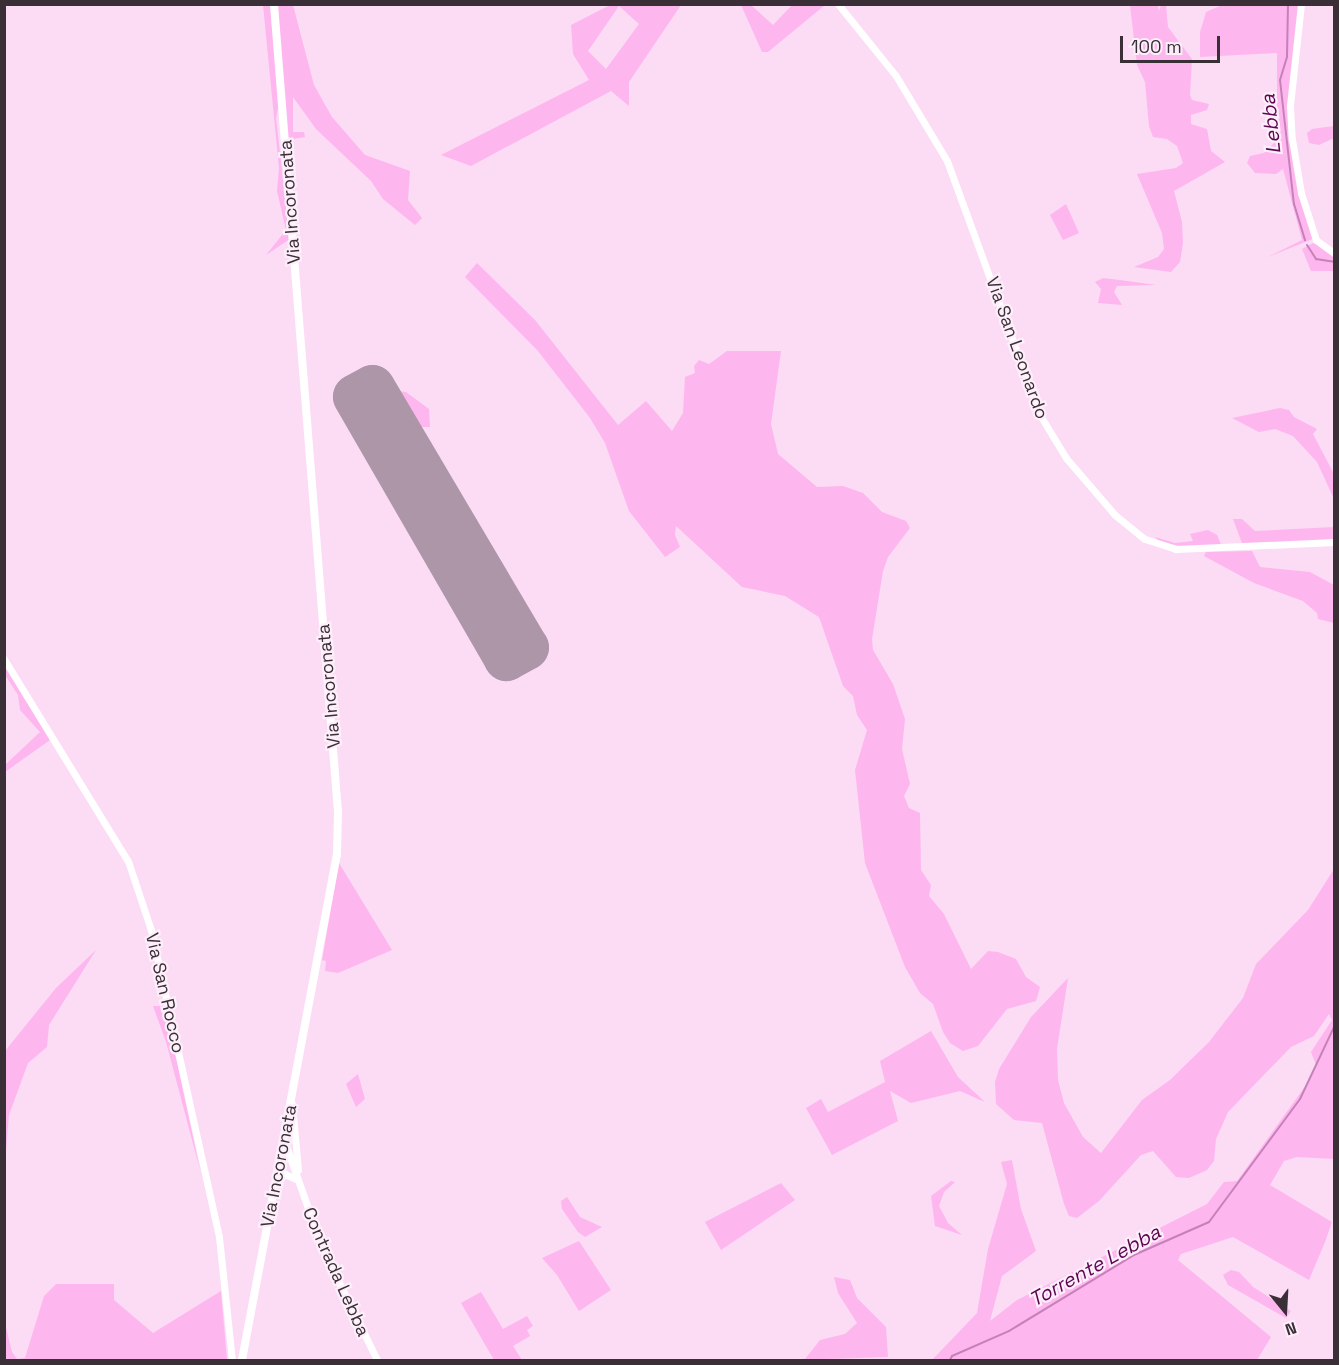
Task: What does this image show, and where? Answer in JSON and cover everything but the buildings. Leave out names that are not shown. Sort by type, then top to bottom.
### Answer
[{"type":"main road","name":"Via Incoronata","points":[[242,1360],[337,854],[338,812],[274,4]]},
{"type":"street","name":"Via San Leonardo","points":[[838,4],[896,76],[947,161],[1040,415],[1066,458],[1115,515],[1145,539],[1176,549],[1335,542]]},
{"type":"street","points":[[1301,4],[1290,106],[1292,139],[1301,193],[1317,240],[1335,253]]},
{"type":"street","name":"Via San Rocco","points":[[4,659],[128,861],[151,930],[219,1237],[232,1360]]},
{"type":"street","points":[[292,1103],[299,1182]]},
{"type":"street","points":[[284,1140],[292,1145],[297,1156]]},
{"type":"street","points":[[284,1140],[299,1182]]},
{"type":"street","points":[[276,1183],[290,1174],[299,1182]]},
{"type":"street","name":"Contrada Lebba","points":[[299,1182],[322,1248],[377,1360]]},
{"type":"shaded area","points":[[263,5],[270,5],[279,104],[276,118],[290,239],[266,255],[286,230],[277,191],[279,168]]},
{"type":"shaded area","points":[[277,5],[293,5],[314,85],[332,117],[365,155],[410,171],[408,200],[422,218],[415,225],[383,199],[371,181],[316,129],[293,97],[293,132],[304,132],[305,137],[293,139],[291,148],[296,233]]},
{"type":"shaded area","points":[[610,5],[681,5],[629,82],[629,106],[611,91],[471,166],[441,155],[589,80],[573,54],[571,25]],"holes":[[[619,6],[639,24],[606,69],[588,51]]]},
{"type":"shaded area","points":[[741,5],[751,5],[773,25],[792,5],[825,5],[768,52],[762,52]]},
{"type":"shaded area","points":[[1130,5],[1158,5],[1159,11],[1161,5],[1166,5],[1168,27],[1192,59],[1190,95],[1192,100],[1209,104],[1207,110],[1191,115],[1191,124],[1207,129],[1211,151],[1225,162],[1174,191],[1182,222],[1183,243],[1180,262],[1171,272],[1134,267],[1158,257],[1164,249],[1162,233],[1137,174],[1176,168],[1183,163],[1177,146],[1167,139],[1153,137],[1149,126],[1145,82],[1137,65]]},
{"type":"shaded area","points":[[1222,5],[1300,5],[1294,56],[1293,153],[1315,238],[1268,257],[1302,240],[1283,169],[1276,174],[1255,173],[1247,163],[1250,156],[1264,153],[1277,140],[1277,53],[1200,57],[1200,32],[1206,12]]},
{"type":"shaded area","points":[[1334,126],[1334,138],[1319,145],[1309,143],[1307,133],[1312,129]]},
{"type":"shaded area","points":[[1066,204],[1079,233],[1063,240],[1050,215]]},
{"type":"shaded area","points":[[1317,241],[1334,255],[1334,271],[1311,271],[1302,249]]},
{"type":"shaded area","points":[[477,263],[535,320],[618,425],[646,401],[672,431],[683,413],[685,377],[695,373],[694,366],[699,360],[709,364],[727,351],[781,351],[771,424],[778,454],[817,487],[843,486],[863,493],[882,512],[906,521],[910,528],[888,557],[883,571],[872,639],[873,650],[893,684],[905,719],[902,749],[910,784],[904,796],[909,808],[920,813],[921,870],[931,885],[929,896],[944,914],[971,969],[988,951],[998,952],[1016,959],[1026,977],[1040,987],[1036,1001],[1007,1009],[978,1046],[963,1051],[950,1043],[943,1032],[933,1004],[920,993],[905,967],[865,863],[855,770],[867,730],[857,715],[853,696],[843,686],[819,617],[785,596],[742,587],[676,526],[675,535],[680,547],[665,557],[629,511],[605,443],[590,418],[538,351],[465,277]]},
{"type":"shaded area","points":[[1103,278],[1156,285],[1117,286],[1114,292],[1122,305],[1098,303],[1101,289],[1095,282]]},
{"type":"shaded area","points":[[396,391],[406,392],[429,409],[430,427],[419,427],[410,413],[395,400]]},
{"type":"shaded area","points":[[1280,408],[1289,410],[1294,417],[1317,429],[1313,434],[1334,474],[1334,499],[1317,462],[1293,436],[1275,429],[1259,432],[1232,418]]},
{"type":"shaded area","points":[[1233,519],[1242,519],[1255,531],[1334,527],[1334,540],[1243,546]]},
{"type":"shaded area","points":[[1208,530],[1217,535],[1222,547],[1180,546],[1160,542],[1155,537],[1175,543],[1193,541],[1190,534]]},
{"type":"shaded area","points":[[1252,551],[1260,567],[1310,572],[1334,585],[1334,623],[1318,619],[1317,613],[1303,601],[1254,583],[1204,556],[1206,552]]},
{"type":"shaded area","points":[[4,662],[50,740],[5,772],[5,765],[40,732],[20,710],[18,695],[5,675]]},
{"type":"shaded area","points":[[339,863],[392,950],[338,973],[325,971],[326,961],[322,960]]},
{"type":"shaded area","points":[[1334,869],[1334,1159],[1297,1157],[1284,1161],[1270,1185],[1332,1222],[1325,1242],[1309,1280],[1233,1237],[1181,1254],[1178,1260],[1271,1337],[1257,1360],[932,1360],[977,1313],[988,1249],[1007,1184],[1001,1162],[1012,1160],[1021,1209],[1036,1251],[1002,1276],[990,1321],[1017,1300],[1207,1204],[1224,1182],[1237,1181],[1309,1081],[1316,1065],[1311,1052],[1332,1020],[1329,1014],[1314,1036],[1291,1047],[1228,1112],[1216,1139],[1214,1161],[1207,1170],[1189,1178],[1176,1177],[1153,1151],[1141,1155],[1099,1201],[1077,1218],[1069,1216],[1064,1204],[1042,1123],[1014,1120],[996,1104],[995,1082],[999,1069],[1031,1017],[1068,978],[1057,1049],[1058,1080],[1064,1103],[1083,1137],[1101,1153],[1142,1100],[1170,1080],[1209,1042],[1243,998],[1256,964],[1308,910]]},
{"type":"shaded area","points":[[96,950],[49,1025],[47,1047],[28,1063],[9,1115],[5,1163],[5,1051],[56,988]]},
{"type":"shaded area","points":[[153,1006],[165,1006],[200,1170],[166,1042]]},
{"type":"shaded area","points":[[931,1031],[958,1077],[985,1102],[960,1091],[911,1103],[890,1091],[898,1121],[832,1155],[806,1108],[821,1099],[828,1112],[885,1082],[880,1061]]},
{"type":"shaded area","points":[[358,1074],[365,1099],[356,1107],[346,1084]]},
{"type":"shaded area","points":[[951,1181],[955,1182],[944,1192],[939,1206],[948,1223],[962,1235],[935,1226],[931,1196]]},
{"type":"shaded area","points":[[781,1183],[795,1200],[721,1250],[705,1222]]},
{"type":"shaded area","points":[[567,1197],[580,1217],[602,1227],[585,1237],[578,1232],[562,1209],[561,1201]]},
{"type":"shaded area","points":[[579,1241],[611,1290],[579,1311],[557,1275],[542,1258]]},
{"type":"shaded area","points":[[1231,1270],[1239,1272],[1253,1287],[1291,1311],[1286,1318],[1228,1285],[1223,1275]]},
{"type":"shaded area","points":[[834,1277],[850,1280],[857,1298],[886,1327],[888,1357],[795,1360],[805,1359],[820,1340],[845,1334],[857,1323],[838,1293]]},
{"type":"shaded area","points":[[56,1284],[114,1284],[114,1300],[153,1333],[221,1291],[227,1360],[5,1360],[4,1319],[12,1352],[17,1359],[25,1358],[44,1296]]},
{"type":"shaded area","points":[[481,1292],[503,1329],[527,1316],[533,1326],[527,1330],[530,1336],[513,1346],[522,1360],[494,1360],[461,1303]]},
{"type":"waterway","name":"Lebba","points":[[1288,4],[1287,57],[1280,80],[1294,204],[1305,240]]},
{"type":"waterway","name":"Lebba","points":[[1307,245],[1316,259],[1334,262]]},
{"type":"waterway","name":"Torrente Lebba","points":[[950,1360],[952,1356],[1009,1331],[1134,1255],[1209,1222],[1300,1099],[1334,1027]]},
{"type":"runway","points":[[372,387],[526,647],[506,658],[355,396],[372,387]]}]
